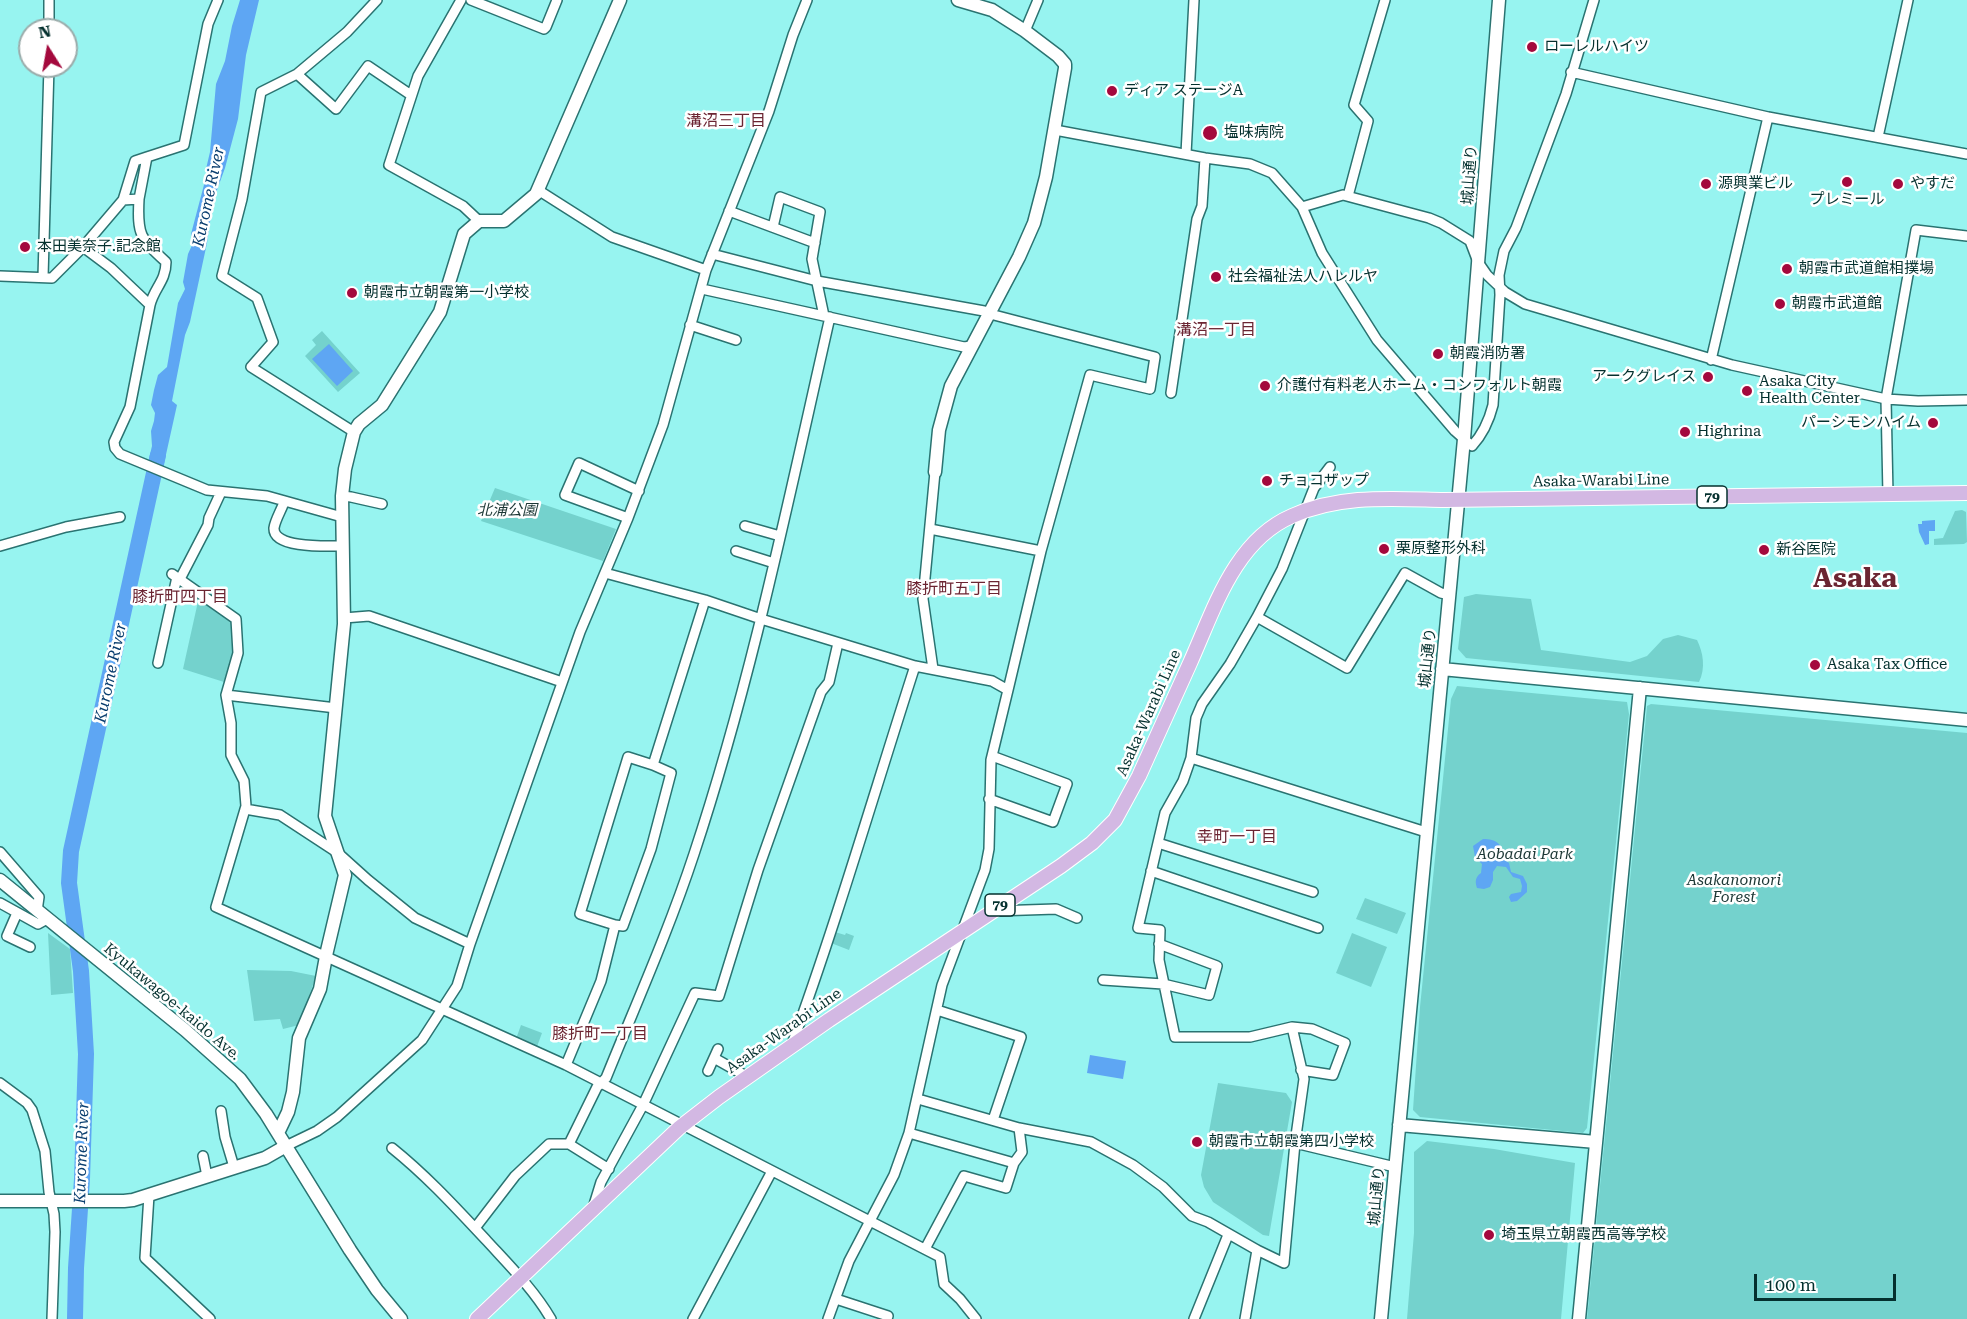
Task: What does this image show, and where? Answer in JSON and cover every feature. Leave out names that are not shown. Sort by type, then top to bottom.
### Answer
[{"type":"main road","name":"Asaka-Warabi Line","points":[[477,1319],[683,1125],[746,1076],[1092,843],[1114,820],[1139,776],[1230,576],[1244,554],[1265,534],[1289,517],[1305,511],[1366,498],[1457,500],[1967,493]]},
{"type":"street","points":[[49,0],[49,18]]},
{"type":"street","points":[[0,276],[52,278],[83,247],[123,200],[135,161],[184,145],[208,24],[218,0]]},
{"type":"street","points":[[354,432],[251,367],[273,342],[257,298],[222,276],[242,200],[261,92],[297,74],[347,32],[377,0]]},
{"type":"street","points":[[461,0],[418,75],[389,165],[463,206],[478,221]]},
{"type":"street","points":[[471,0],[544,29],[557,0]]},
{"type":"street","points":[[0,1201],[124,1201],[265,1158],[317,1131],[337,1117],[422,1040],[457,986],[580,632],[639,491],[663,425],[706,270],[769,111],[793,35],[807,0]]},
{"type":"street","points":[[933,669],[923,599],[943,411],[951,386],[1019,257],[1034,223],[1043,195],[1065,64],[1025,31],[992,10],[958,0]]},
{"type":"street","points":[[1025,31],[1038,0]]},
{"type":"street","points":[[1186,154],[1194,0]]},
{"type":"street","points":[[1348,196],[1368,121],[1354,105],[1385,0]]},
{"type":"street","name":"城山通り","points":[[1381,1319],[1464,440],[1499,0]]},
{"type":"street","points":[[1055,130],[1205,158],[1250,164],[1272,173],[1302,207],[1322,253],[1377,340],[1464,440],[1472,446],[1482,435],[1493,405],[1499,274],[1504,251],[1516,228],[1566,94],[1593,0]]},
{"type":"street","points":[[1878,137],[1908,0]]},
{"type":"street","points":[[278,1132],[288,1112],[293,1092],[299,1038],[320,989],[345,876],[325,816],[344,618],[342,496],[345,469],[354,432],[359,424],[382,405],[440,312],[464,234],[478,221],[504,221],[536,194],[618,1]]},
{"type":"street","points":[[297,74],[336,109],[368,66],[411,94]]},
{"type":"street","points":[[1571,72],[1768,117],[1967,154]]},
{"type":"street","points":[[43,277],[48,78]]},
{"type":"street","points":[[1711,360],[1768,117]]},
{"type":"street","points":[[147,157],[138,218],[144,241],[166,262],[166,275],[152,297],[130,407],[114,442],[115,448],[120,454],[133,460],[207,490],[249,493],[342,517]]},
{"type":"street","points":[[1171,393],[1197,219],[1202,206],[1205,158]]},
{"type":"street","points":[[538,190],[612,237],[706,270]]},
{"type":"street","points":[[1302,207],[1343,195],[1429,218],[1449,227],[1470,241],[1478,262],[1487,275],[1505,292],[1526,304],[1711,360],[1886,399],[1967,400]]},
{"type":"street","points":[[569,1144],[597,1087],[606,1078],[694,855],[718,777],[761,620],[774,563],[827,317],[812,259],[820,212],[780,197],[773,227]]},
{"type":"street","points":[[123,200],[139,199]]},
{"type":"street","points":[[729,211],[815,243]]},
{"type":"street","points":[[1888,495],[1886,399],[1916,230],[1967,236]]},
{"type":"street","points":[[83,247],[111,268],[150,305]]},
{"type":"street","points":[[712,254],[817,280],[989,313],[1155,357],[1150,389],[1090,375],[1041,551],[992,756],[989,849],[985,870],[942,985],[909,1133],[894,1175],[849,1261],[828,1319]]},
{"type":"street","points":[[702,289],[964,347],[971,346]]},
{"type":"street","points":[[690,325],[736,340]]},
{"type":"street","points":[[628,518],[565,495],[579,462],[639,491]]},
{"type":"street","points":[[1301,1070],[1333,1075],[1345,1043],[1312,1029],[1292,1027],[1250,1037],[1175,1037],[1159,960],[1160,930],[1138,928],[1166,813],[1183,781],[1191,758],[1196,718],[1202,704],[1230,664],[1257,617],[1282,569],[1314,488],[1330,467]]},
{"type":"street","points":[[158,663],[176,577],[208,525],[221,492]]},
{"type":"street","points":[[342,496],[382,504]]},
{"type":"street","points":[[284,502],[274,529],[276,536],[281,540],[304,545],[342,546]]},
{"type":"street","points":[[0,546],[66,527],[120,517]]},
{"type":"street","points":[[745,526],[780,536]]},
{"type":"street","points":[[930,529],[1041,551]]},
{"type":"street","points":[[736,551],[774,563]]},
{"type":"street","points":[[605,573],[705,600],[761,620],[915,666],[992,681],[1008,690]]},
{"type":"street","points":[[1257,617],[1347,668],[1405,573],[1441,593],[1450,595]]},
{"type":"street","points":[[176,577],[236,619],[238,653],[226,695],[231,723],[231,755],[244,781],[245,809],[216,907],[566,1065],[940,1257],[944,1284],[976,1319]]},
{"type":"street","points":[[653,765],[705,600]]},
{"type":"street","points":[[344,618],[369,616],[562,682]]},
{"type":"street","points":[[592,1210],[601,1182],[643,1105],[695,993],[718,996],[762,859],[821,692],[829,681],[838,643]]},
{"type":"street","points":[[790,1047],[846,888],[915,666]]},
{"type":"street","points":[[1442,669],[1967,720]]},
{"type":"street","points":[[1579,1319],[1640,688]]},
{"type":"street","points":[[226,695],[336,708]]},
{"type":"street","points":[[989,799],[1053,822],[1067,784],[992,756]]},
{"type":"street","points":[[628,757],[671,773],[651,849],[624,926],[615,925],[580,914],[628,757]]},
{"type":"street","points":[[1191,758],[1426,832]]},
{"type":"street","points":[[245,809],[280,815],[338,853],[415,918],[470,944]]},
{"type":"street","points":[[1158,843],[1313,892]]},
{"type":"street","points":[[0,852],[39,897],[37,910]]},
{"type":"street","points":[[1151,871],[1318,928]]},
{"type":"street","name":"Kyukawagoe-kaido Ave.","points":[[0,880],[224,1064],[253,1096],[278,1132],[350,1250],[379,1293],[401,1319]]},
{"type":"street","points":[[0,903],[38,924],[46,919]]},
{"type":"street","points":[[991,911],[1056,909],[1077,918]]},
{"type":"street","points":[[17,913],[7,936],[30,947]]},
{"type":"street","points":[[566,1065],[601,981],[615,925]]},
{"type":"street","points":[[1103,980],[1163,984],[1209,995],[1217,966],[1159,944]]},
{"type":"street","points":[[937,1010],[1021,1037],[993,1120]]},
{"type":"street","points":[[918,1099],[1019,1128],[1091,1142],[1133,1165],[1163,1187],[1192,1216],[1208,1222],[1228,1235],[1284,1263],[1295,1143],[1304,1079],[1292,1027]]},
{"type":"street","points":[[708,1071],[716,1054],[746,1076]]},
{"type":"street","points":[[0,1083],[27,1103],[32,1110],[45,1150],[54,1201],[52,1319]]},
{"type":"street","points":[[221,1111],[225,1137],[234,1167]]},
{"type":"street","points":[[1399,1125],[1596,1142]]},
{"type":"street","points":[[925,1249],[964,1176],[1006,1188],[1014,1163],[1022,1152],[1019,1128]]},
{"type":"street","points":[[909,1133],[1014,1163]]},
{"type":"street","points":[[1295,1143],[1395,1167]]},
{"type":"street","points":[[475,1228],[515,1176],[549,1144],[569,1144],[609,1169]]},
{"type":"street","points":[[392,1148],[423,1172],[521,1277],[540,1299],[551,1319]]},
{"type":"street","points":[[203,1156],[207,1176]]},
{"type":"street","points":[[693,1319],[772,1171]]},
{"type":"street","points":[[149,1195],[145,1258],[210,1319]]},
{"type":"street","points":[[1194,1319],[1228,1235]]},
{"type":"street","points":[[1245,1319],[1257,1250]]},
{"type":"street","points":[[836,1299],[888,1316],[887,1319]]},
{"type":"green space","points":[[322,331],[360,373],[338,392],[305,356],[316,345],[312,340]]},
{"type":"green space","name":"北浦公園","points":[[495,488],[616,529],[603,561],[481,521]]},
{"type":"green space","points":[[1955,511],[1966,512],[1967,542],[1934,545],[1934,539],[1943,538]]},
{"type":"green space","points":[[1476,594],[1531,599],[1541,650],[1630,662],[1647,656],[1663,639],[1678,635],[1697,640],[1703,660],[1701,677],[1699,682],[1466,658],[1458,649],[1464,597]]},
{"type":"green space","points":[[199,597],[223,613],[233,625],[233,650],[224,682],[183,669]]},
{"type":"green space","name":"Aobadai Park","points":[[1457,686],[1627,702],[1629,714],[1587,1128],[1583,1133],[1420,1117],[1413,1110],[1420,1007],[1451,699]]},
{"type":"green space","name":"Asakanomori Forest","points":[[1651,704],[1967,733],[1967,1319],[1587,1319],[1647,706]]},
{"type":"green space","points":[[1365,898],[1406,913],[1397,934],[1356,919]]},
{"type":"green space","points":[[835,932],[854,936],[849,950],[831,943]]},
{"type":"green space","points":[[48,933],[70,949],[73,993],[51,995]]},
{"type":"green space","points":[[1352,933],[1387,947],[1371,987],[1336,973]]},
{"type":"green space","points":[[247,970],[291,971],[316,976],[299,1025],[283,1029],[280,1019],[254,1021]]},
{"type":"green space","points":[[521,1025],[542,1033],[535,1052],[516,1039]]},
{"type":"green space","points":[[1218,1083],[1286,1093],[1292,1102],[1269,1236],[1263,1235],[1213,1202],[1204,1187],[1201,1175]]},
{"type":"green space","name":"埼玉県立朝霞西高等学校","points":[[1427,1141],[1494,1149],[1575,1163],[1561,1319],[1407,1319],[1414,1233],[1414,1152]]},
{"type":"water","points":[[240,0],[259,0],[246,55],[238,119],[225,168],[213,201],[207,243],[190,322],[185,335],[172,401],[177,405],[161,477],[146,471],[152,446],[151,431],[155,413],[151,405],[158,375],[167,367],[178,303],[185,289],[183,282],[188,254],[193,243],[191,234],[205,181],[211,177],[206,169],[210,152],[216,84],[225,61]]},
{"type":"water","points":[[329,344],[353,371],[337,386],[312,359]]},
{"type":"water","points":[[1935,520],[1935,531],[1929,531],[1929,544],[1925,545],[1918,524],[1922,524],[1922,521]]},
{"type":"water","points":[[1483,839],[1498,843],[1502,849],[1502,858],[1509,863],[1511,872],[1523,876],[1527,884],[1527,892],[1517,901],[1511,902],[1509,897],[1511,894],[1521,892],[1520,879],[1513,877],[1506,867],[1497,866],[1493,872],[1490,887],[1477,888],[1476,880],[1481,873],[1482,864],[1475,857],[1473,846]]},
{"type":"water","points":[[1090,1055],[1126,1061],[1123,1079],[1087,1073]]},
{"type":"waterway","name":"Kurome River","points":[[75,1319],[86,1054],[81,971],[69,883],[71,851],[158,455]]},
{"type":"place","name":"ローレルハイツ","points":[[1532,47]]},
{"type":"place","name":"ディア ステージA","points":[[1112,91]]},
{"type":"place","name":"塩味病院","points":[[1210,133]]},
{"type":"place","name":"プレミール","points":[[1847,182]]},
{"type":"place","name":"源興業ビル","points":[[1706,184]]},
{"type":"place","name":"やすだ","points":[[1898,184]]},
{"type":"place","name":"本田美奈子.記念館","points":[[25,247]]},
{"type":"place","name":"朝霞市武道館相撲場","points":[[1787,269]]},
{"type":"place","name":"社会福祉法人ハレルヤ","points":[[1216,277]]},
{"type":"place","name":"朝霞市立朝霞第一小学校","points":[[352,293]]},
{"type":"place","name":"朝霞市武道館","points":[[1780,304]]},
{"type":"place","name":"朝霞消防署","points":[[1438,354]]},
{"type":"place","name":"アークグレイス","points":[[1708,377]]},
{"type":"place","name":"介護付有料老人ホーム・コンフォルト朝霞","points":[[1265,386]]},
{"type":"place","name":"Asaka City Health Center","points":[[1747,391]]},
{"type":"place","name":"パーシモンハイム","points":[[1933,423]]},
{"type":"place","name":"Highrina","points":[[1685,432]]},
{"type":"place","name":"チョコザップ","points":[[1267,481]]},
{"type":"place","name":"栗原整形外科","points":[[1384,549]]},
{"type":"place","name":"新谷医院","points":[[1764,550]]},
{"type":"place","name":"Asaka Tax Office","points":[[1815,665]]},
{"type":"place","name":"朝霞市立朝霞第四小学校","points":[[1197,1142]]},
{"type":"place","name":"埼玉県立朝霞西高等学校","points":[[1489,1235]]},
{"type":"district","name":"溝沼三丁目","points":[[726,121]]},
{"type":"district","name":"溝沼一丁目","points":[[1216,330]]},
{"type":"district","name":"Asaka","points":[[1855,579]]},
{"type":"district","name":"膝折町五丁目","points":[[954,589]]},
{"type":"district","name":"膝折町四丁目","points":[[180,597]]},
{"type":"district","name":"幸町一丁目","points":[[1237,837]]},
{"type":"district","name":"膝折町一丁目","points":[[600,1034]]}]
